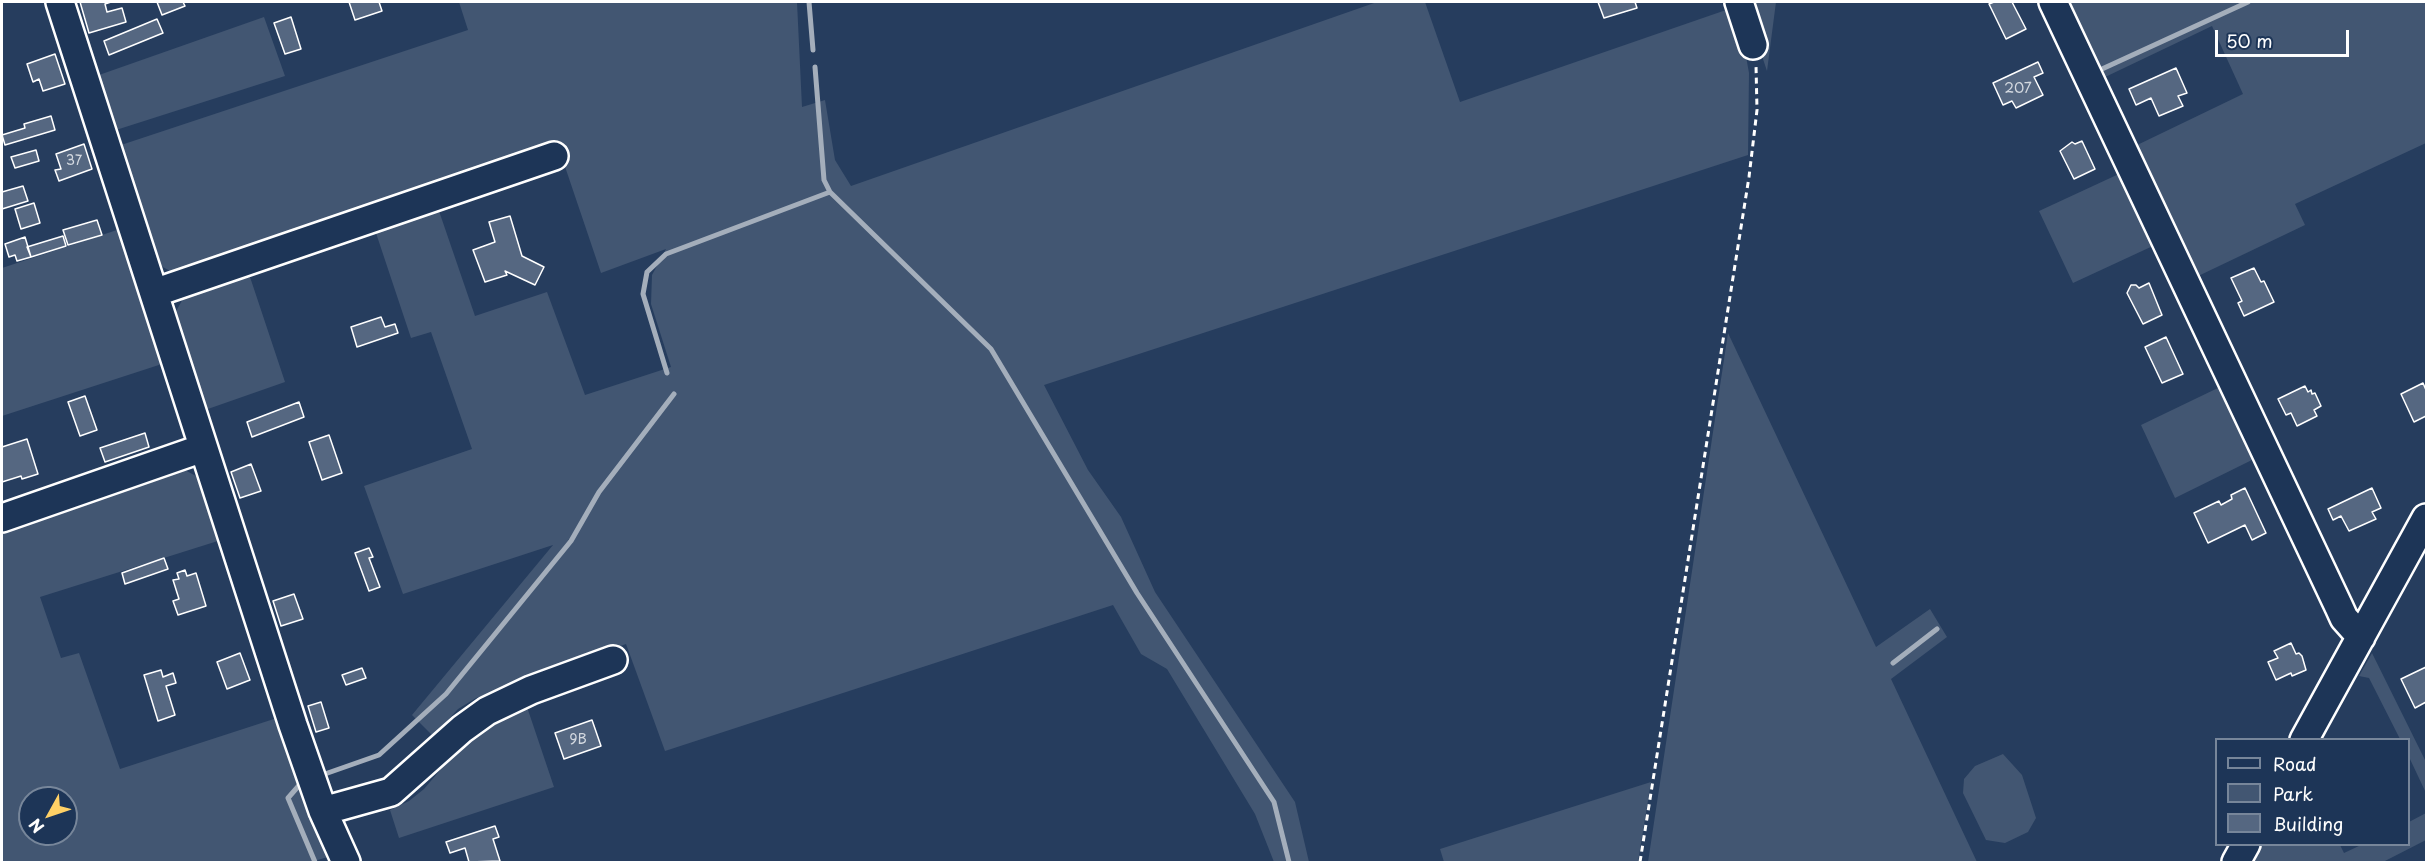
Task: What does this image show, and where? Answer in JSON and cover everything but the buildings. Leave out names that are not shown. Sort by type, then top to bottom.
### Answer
[{"type":"street","points":[[60,2],[322,811],[346,862]]},
{"type":"street","points":[[1739,2],[1753,45]]},
{"type":"street","points":[[2053,2],[2338,607],[2349,625],[2361,637]]},
{"type":"street","points":[[154,293],[554,156]]},
{"type":"street","points":[[2,518],[203,448]]},
{"type":"street","points":[[2305,738],[2427,518]]},
{"type":"street","points":[[322,811],[391,792],[462,729],[487,711],[531,690],[613,660]]},
{"type":"street","points":[[2235,862],[2245,846]]},
{"type":"path","points":[[1640,862],[1749,177],[1757,110],[1753,45]]},
{"type":"green space","points":[[459,2],[797,2],[802,107],[825,100],[835,160],[851,186],[1377,2],[1425,2],[1460,102],[1726,10],[1729,16],[1738,12],[1749,73],[1748,155],[1044,385],[1088,470],[1121,517],[1155,592],[1295,802],[1309,862],[1274,862],[1255,814],[1167,669],[1141,654],[1113,605],[665,751],[626,644],[476,698],[458,709],[433,736],[412,715],[553,545],[403,594],[364,486],[472,449],[431,332],[411,338],[376,233],[439,211],[475,316],[547,292],[585,395],[671,367],[651,304],[652,275],[666,249],[601,273],[557,143],[174,273],[159,265],[121,145],[468,30]]},
{"type":"green space","points":[[1744,2],[1776,2],[1767,71]]},
{"type":"green space","points":[[2064,2],[2426,2],[2426,143],[2295,204],[2305,225],[2194,278],[2133,147],[2243,94],[2212,26],[2101,79]]},
{"type":"green space","points":[[264,17],[285,76],[116,130],[99,75]]},
{"type":"green space","points":[[2121,173],[2155,245],[2073,283],[2039,211]]},
{"type":"green space","points":[[120,229],[165,363],[2,416],[2,268]]},
{"type":"green space","points":[[250,277],[285,382],[205,410],[175,313],[184,297]]},
{"type":"green space","points":[[1728,333],[1876,647],[1930,609],[1947,637],[1891,679],[1977,862],[1648,862]]},
{"type":"green space","points":[[2222,386],[2256,458],[2175,498],[2141,425]]},
{"type":"green space","points":[[181,468],[196,476],[221,540],[40,597],[61,658],[79,653],[120,769],[280,717],[331,856],[311,862],[2,862],[2,526]]},
{"type":"green space","points":[[2372,653],[2426,762],[2426,793],[2410,759],[2410,738],[2399,738],[2369,678],[2359,676]]},
{"type":"green space","points":[[527,707],[554,787],[399,838],[390,810],[409,801],[424,789],[471,734],[495,719]]},
{"type":"green space","points":[[2003,754],[2022,775],[2036,818],[2028,832],[2005,843],[1986,840],[1963,793],[1964,779],[1975,766]]},
{"type":"green space","points":[[1651,782],[1638,862],[1444,862],[1440,849]]},
{"type":"green space","points":[[2426,813],[2426,840],[2383,862],[2247,862],[2255,846],[2340,846],[2344,853],[2359,846],[2410,846],[2410,821]]},
{"type":"waterway","points":[[809,2],[813,50]]},
{"type":"waterway","points":[[2102,69],[2248,2]]},
{"type":"waterway","points":[[815,67],[824,180],[830,192]]},
{"type":"waterway","points":[[667,373],[643,294],[647,272],[666,254],[830,192],[991,349],[1137,593],[1274,802],[1289,862]]},
{"type":"waterway","points":[[322,775],[379,755],[446,694],[571,541],[599,492],[674,394]]},
{"type":"waterway","points":[[1893,663],[1937,629]]},
{"type":"waterway","points":[[302,782],[288,798],[315,862]]}]
